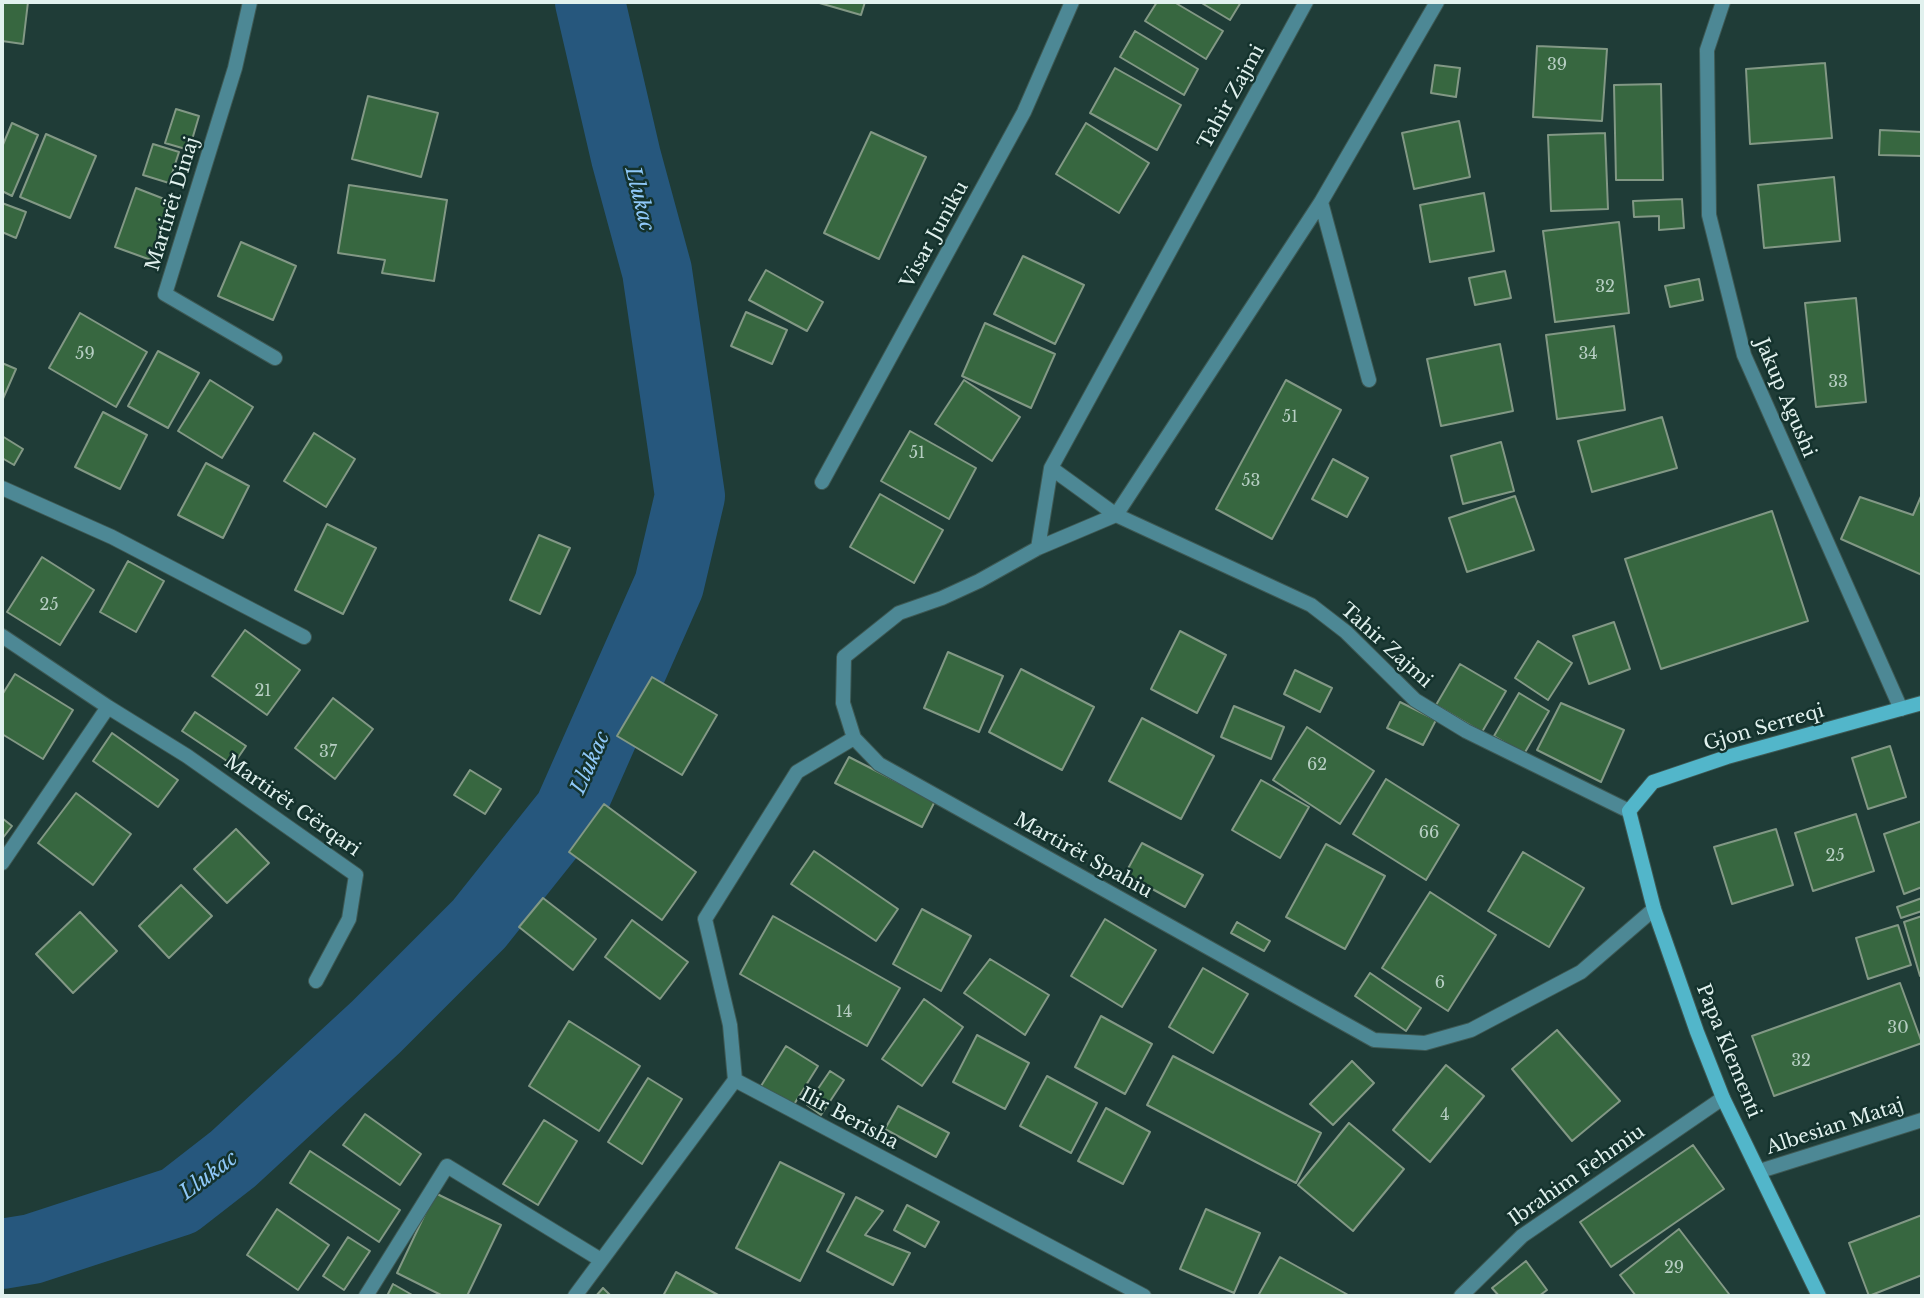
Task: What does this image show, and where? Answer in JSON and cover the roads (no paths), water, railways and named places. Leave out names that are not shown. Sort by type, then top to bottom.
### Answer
[{"type":"street","name":"Martirët Dinaj","points":[[250,2],[235,68],[165,294],[275,358]]},
{"type":"street","name":"Visar Juniku","points":[[822,482],[1024,112],[1072,2]]},
{"type":"street","name":"Tahir Zajmi","points":[[1038,548],[1051,468],[1306,2]]},
{"type":"street","points":[[1038,548],[1116,514],[1321,202],[1437,2]]},
{"type":"street","name":"Jakup Agushi","points":[[1723,2],[1707,50],[1709,215],[1744,355],[1901,709]]},
{"type":"street","points":[[1321,202],[1369,380]]},
{"type":"street","name":"Tahir Zajmi","points":[[1051,468],[1116,514],[1311,605],[1346,632],[1415,701],[1466,731],[1629,811]]},
{"type":"street","points":[[2,488],[164,563],[304,638]]},
{"type":"street","name":"Martirët Spahiu","points":[[1038,548],[979,581],[899,613],[844,657],[842,703],[854,738],[879,764],[1374,1040],[1425,1043],[1471,1030],[1581,972],[1654,909]]},
{"type":"street","name":"Martirët Gërqari","points":[[2,636],[187,756],[356,875],[349,919],[316,981]]},
{"type":"street","name":"Gjon Serreqi","points":[[1629,811],[1653,782],[1727,757],[1922,703]]},
{"type":"street","points":[[2,863],[108,707]]},
{"type":"street","points":[[575,1296],[735,1080],[730,1025],[705,919],[797,772],[854,738]]},
{"type":"street","name":"Papa Klementi","points":[[1629,811],[1654,909],[1697,1032],[1723,1098],[1819,1296]]},
{"type":"street","name":"Ilir Berisha","points":[[735,1080],[1144,1296]]},
{"type":"street","name":"Ibrahim Fehmiu","points":[[1461,1296],[1522,1236],[1723,1098]]},
{"type":"street","name":"Albesian Mataj","points":[[1760,1171],[1922,1120]]},
{"type":"street","points":[[366,1296],[447,1166],[601,1260]]},
{"type":"waterway","name":"Llukac","points":[[2,1254],[32,1249],[179,1201],[233,1159],[376,1027],[479,924],[569,811],[669,585],[690,496],[657,271],[626,157],[590,2]]}]
